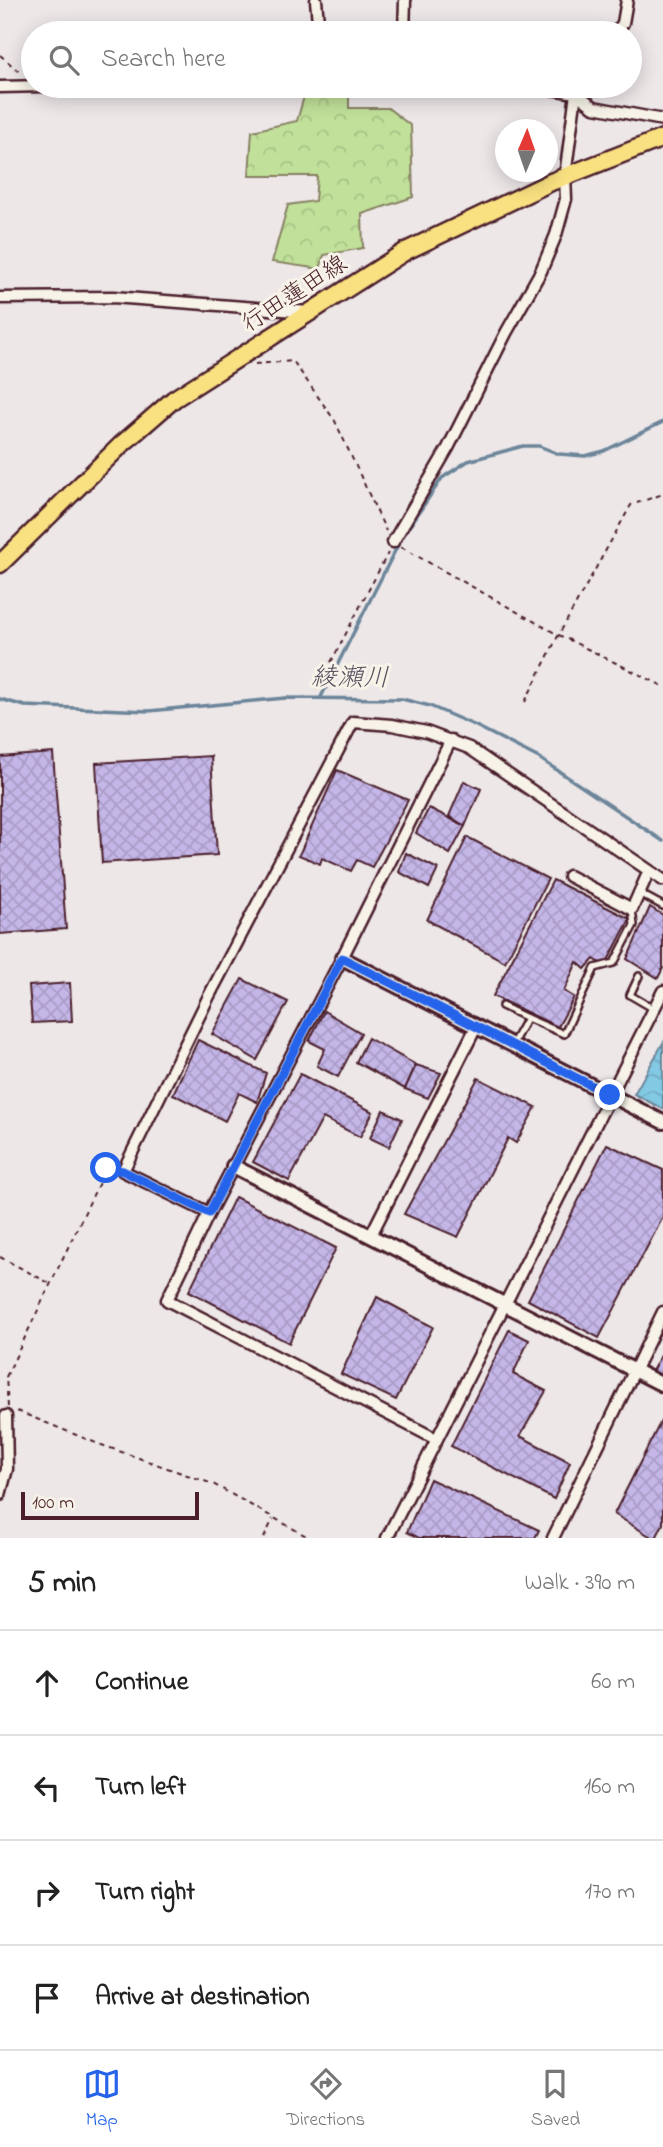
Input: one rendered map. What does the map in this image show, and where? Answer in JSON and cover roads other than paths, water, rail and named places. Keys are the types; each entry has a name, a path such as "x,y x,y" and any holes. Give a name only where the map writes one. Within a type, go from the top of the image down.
{"main road":[{"name":"行田蓮田線","path":"0,564 121,445 174,399 406,251 565,176 663,138"}],"street":[{"path":"316,0 318,21"},
{"path":"404,21 405,0"},
{"path":"623,21 627,0"},
{"path":"0,87 21,87"},
{"path":"393,542 448,448 506,333 541,271 566,199 565,176 577,98"},
{"path":"586,98 594,107 663,120"},
{"path":"0,298 113,297 309,313"},
{"path":"209,1213 123,1171 209,996 353,722 392,725 451,740 468,748 663,880"},
{"path":"436,1439 167,1300 451,740"},
{"path":"569,876 632,909 649,871"},
{"path":"342,958 663,1122"},
{"path":"387,1538 663,991"},
{"path":"371,1235 475,1027"},
{"path":"233,1166 663,1385"},
{"path":"553,1538 663,1312"},
{"path":"0,1495 7,1469 7,1411"}],"lane":[{"path":"639,893 663,906"},
{"path":"502,1006 564,1034 595,968 614,963 634,925 632,909"},
{"path":"639,976 630,995 654,1009"},
{"path":"512,1046 527,1018"}],"water":[{"path":"663,1043 663,1109 634,1094"}],"waterway":[{"path":"321,697 401,539 442,478 468,461 523,446 539,446 559,454 585,456 604,451 663,422"},
{"name":"綾瀬川","path":"0,699 25,706 149,711 285,698 402,699 430,706 539,758 663,841"}]}
